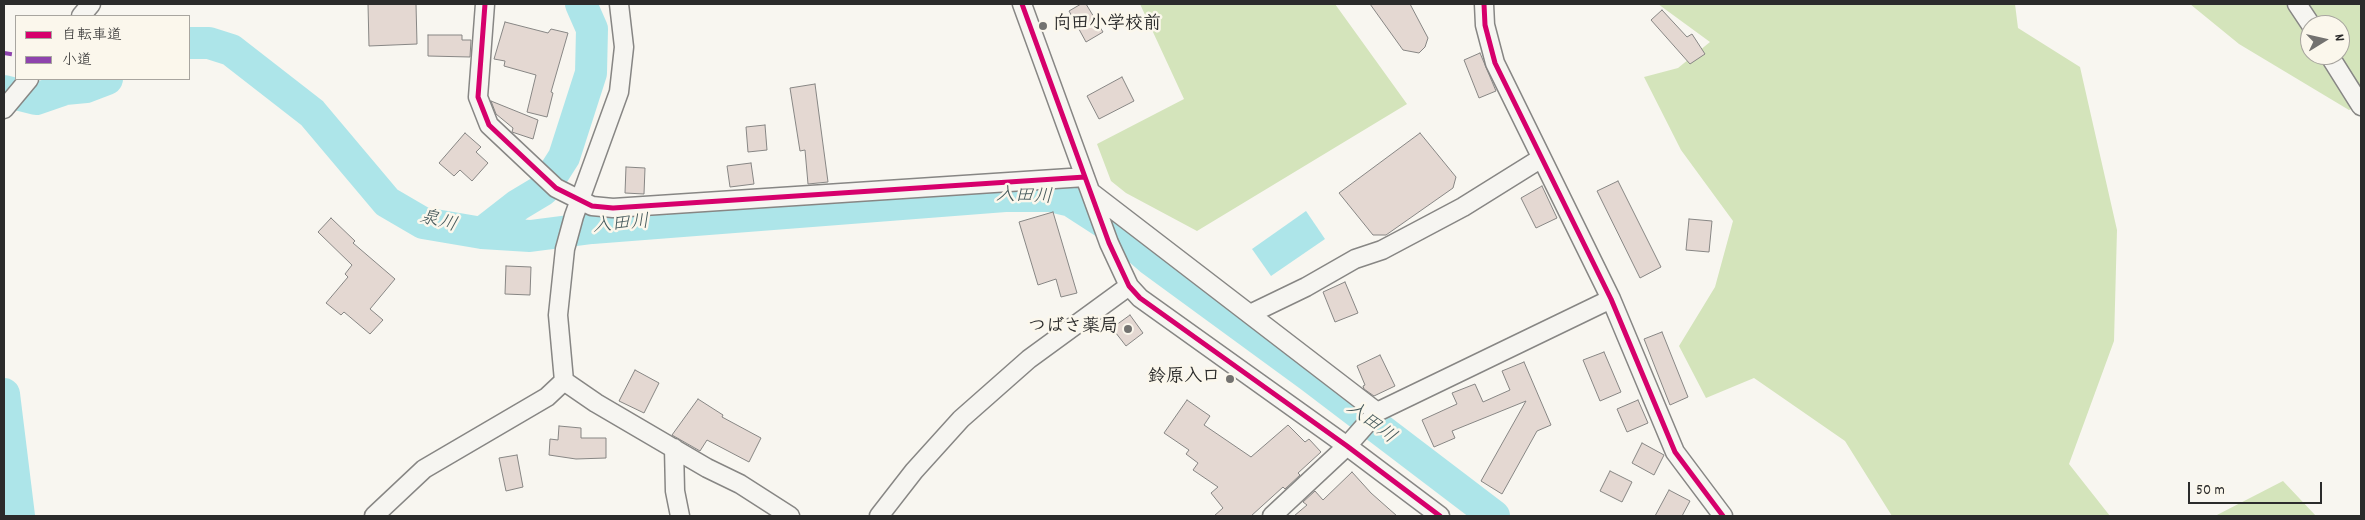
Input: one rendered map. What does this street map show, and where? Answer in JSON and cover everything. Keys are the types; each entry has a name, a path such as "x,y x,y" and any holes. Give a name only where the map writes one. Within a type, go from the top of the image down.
{"street":[{"path":"82,15 91,4"},
{"path":"485,4 478,96 489,126 556,188 592,206 612,208 1088,185 1374,415"},
{"path":"564,381 558,315 565,249 574,216 582,200 619,92 624,48 620,4"},
{"path":"1022,4 1109,243 1130,286 1155,311 1353,440 1440,516"},
{"path":"1484,4 1485,25 1495,63 1540,158 1611,299 1675,452 1723,516"},
{"path":"2298,4 2305,15"},
{"path":"2336,65 2361,106"},
{"path":"4,109 28,80"},
{"path":"1250,314 1306,287 1355,259 1382,250 1463,207 1540,158"},
{"path":"879,516 914,471 961,419 1029,360 1130,286"},
{"path":"1275,515 1353,440 1374,415 1611,299"},
{"path":"564,381 596,403 740,484 790,516"},
{"path":"374,516 424,469 547,397 564,381"},
{"path":"674,448 675,491 680,516"}],"green space":[{"path":"1140,4 1335,4 1407,104 1197,231 1126,193 1111,181 1097,144 1184,99"},
{"path":"1658,4 2015,4 2018,28 2080,67 2117,230 2114,341 2069,464 2110,516 1892,516 1845,441 1754,378 1706,398 1679,346 1715,287 1733,221 1681,150 1644,77 1678,68 1710,42"},
{"path":"2190,4 2361,4 2361,105 2349,110 2239,44"},
{"path":"2283,481 2316,516 2215,516"}],"water":[{"path":"1306,211 1325,239 1271,276 1252,249"}],"building":[{"path":"368,4 416,4 417,44 369,46"},
{"path":"1081,4 1086,4 1103,32 1086,42 1069,11"},
{"path":"1370,4 1410,4 1428,38 1425,47 1419,53 1403,50"},
{"path":"1662,10 1687,37 1692,34 1705,54 1690,64 1651,20"},
{"path":"505,22 548,33 551,29 568,33 551,92 553,93 547,117 527,112 536,75 504,66 505,61 494,59"},
{"path":"428,35 462,35 462,40 471,40 470,57 428,56"},
{"path":"1480,53 1496,91 1479,98 1464,60"},
{"path":"1122,77 1134,101 1099,119 1087,96"},
{"path":"815,84 828,182 808,184 805,150 800,151 790,88"},
{"path":"491,101 538,120 533,139 512,132 513,128 496,114"},
{"path":"765,125 767,150 748,152 746,127"},
{"path":"465,133 481,147 476,152 488,163 472,181 460,170 454,176 439,163"},
{"path":"1420,133 1456,177 1453,188 1386,235 1373,235 1339,193"},
{"path":"751,163 754,184 730,187 727,166"},
{"path":"626,167 645,168 644,194 625,193"},
{"path":"1618,181 1661,267 1640,278 1597,191"},
{"path":"1542,186 1557,218 1536,228 1521,198"},
{"path":"1053,212 1077,293 1061,297 1056,279 1038,285 1019,222"},
{"path":"331,218 355,241 353,243 395,279 370,309 383,320 370,334 344,312 341,315 326,303 348,277 345,274 352,265 318,232"},
{"path":"1689,219 1712,221 1709,252 1686,250"},
{"path":"506,266 531,267 530,295 505,294"},
{"path":"1345,282 1358,313 1335,322 1323,292"},
{"path":"1130,315 1143,333 1126,346 1112,328"},
{"path":"1662,332 1688,397 1670,405 1644,339"},
{"path":"1604,352 1621,392 1600,401 1583,360"},
{"path":"1380,355 1395,386 1374,396 1364,389 1363,386 1365,385 1357,366"},
{"path":"1524,362 1551,425 1537,431 1502,494 1481,481 1526,401 1452,431 1455,438 1434,447 1422,420 1457,404 1452,393 1475,384 1483,402 1510,390 1502,371"},
{"path":"635,370 659,383 644,413 619,401"},
{"path":"698,399 723,415 722,417 761,438 749,462 707,440 700,451 672,435"},
{"path":"1187,400 1210,416 1204,425 1251,457 1288,425 1305,442 1309,439 1321,452 1298,473 1300,475 1285,489 1283,487 1251,516 1214,516 1223,508 1211,493 1218,487 1193,470 1198,463 1186,454 1189,450 1164,433"},
{"path":"1638,400 1648,423 1627,432 1617,409"},
{"path":"559,426 581,428 581,438 606,438 606,458 576,459 549,455 550,439 558,440"},
{"path":"1642,443 1664,455 1654,475 1632,463"},
{"path":"517,455 523,487 506,491 499,458"},
{"path":"1610,471 1632,482 1622,502 1600,491"},
{"path":"1352,472 1371,493 1397,516 1294,516 1307,505 1303,502 1315,491 1323,500"},
{"path":"1669,490 1690,501 1682,516 1655,516"}],"waterway":[{"name":"泉川","path":"482,233 518,205 543,190 564,157 591,73 592,29 581,4"},
{"name":"入田川","path":"190,43 209,43 231,50 312,113 387,202 423,223 482,233 530,236 592,228 1005,196 1050,196 1071,201 1119,232 1150,259 1310,376 1494,516"},
{"name":"泉川","path":"4,91 36,99 65,89 86,87 104,80"},
{"path":"4,394 19,516"}],"marked path":[{"path":"4,53 15,55"}],"cycle path":[{"path":"485,4 478,97 489,125 556,188 592,206 613,208 1085,177"},
{"path":"1022,4 1109,243 1129,286 1140,298 1347,446 1440,516"},
{"path":"1484,4 1485,25 1495,63 1611,299 1675,452 1723,516"}],"place":[{"name":"向田小学校前","path":"1043,26"},
{"name":"つばさ薬局","path":"1128,329"},
{"name":"鈴原入口","path":"1230,379"}]}
